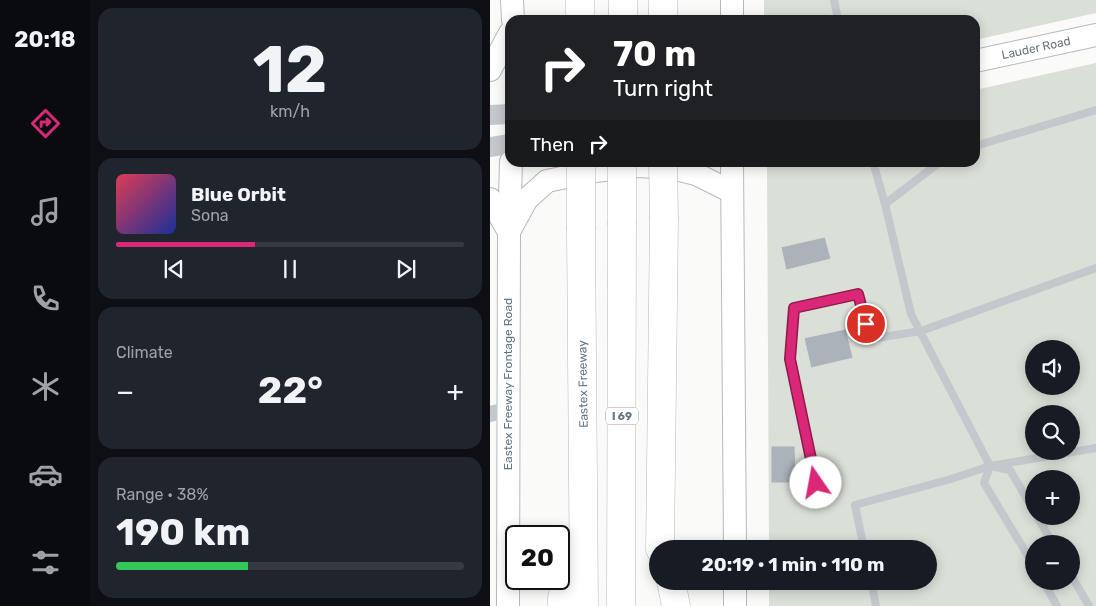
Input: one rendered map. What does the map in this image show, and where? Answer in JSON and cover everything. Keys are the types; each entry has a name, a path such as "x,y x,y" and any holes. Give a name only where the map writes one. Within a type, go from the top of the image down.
{"highway":[{"name":"Eastex Freeway","path":"581,167 585,526 584,606"},
{"name":"I 69","path":"621,606 622,167"},
{"path":"660,540 664,167"},
{"path":"659,518 663,540"},
{"path":"562,606 562,598 585,526"},
{"path":"660,590 661,606"},
{"path":"673,590 676,606"}],"main road":[{"path":"512,0 513,15"},
{"name":"Lauder Road","path":"980,60 1096,35"},
{"path":"490,70 505,42"},
{"name":"Eastex Freeway Frontage Road","path":"508,606 499,412 511,167"},
{"path":"508,232 527,198 547,181 595,171 630,167"},
{"path":"656,167 672,168 696,174 732,192"},
{"path":"732,167 735,540"},
{"path":"490,199 508,232"},
{"path":"735,590 735,606"}],"street":[{"path":"490,115 505,114"},
{"path":"490,147 505,145"}],"lane":[{"path":"834,0 837,15"},
{"path":"980,145 1096,110"},
{"path":"874,167 911,314 990,466 984,483 1025,551"},
{"path":"885,204 933,167"},
{"path":"820,501 790,359 794,308 858,294 870,339 921,331 1096,268"},
{"path":"862,540 855,505 951,479 990,466 1096,448"},
{"path":"990,466 1010,470 1025,496"},
{"path":"873,590 876,606"},
{"path":"1048,590 1057,606"},
{"path":"1080,590 1089,606"}],"shaded area":[{"path":"764,0 1096,0 1096,13 980,39 980,15 764,15"},
{"path":"1096,63 1096,606 769,606 769,590 937,590 937,540 769,540 767,167 980,167 980,89"}],"building":[{"path":"825,237 831,259 786,270 781,247"},
{"path":"846,329 853,358 811,368 804,338"},
{"path":"771,446 795,446 796,483 771,483"}],"route":[{"path":"816,483 790,359 794,308 858,294 866,324"}]}
